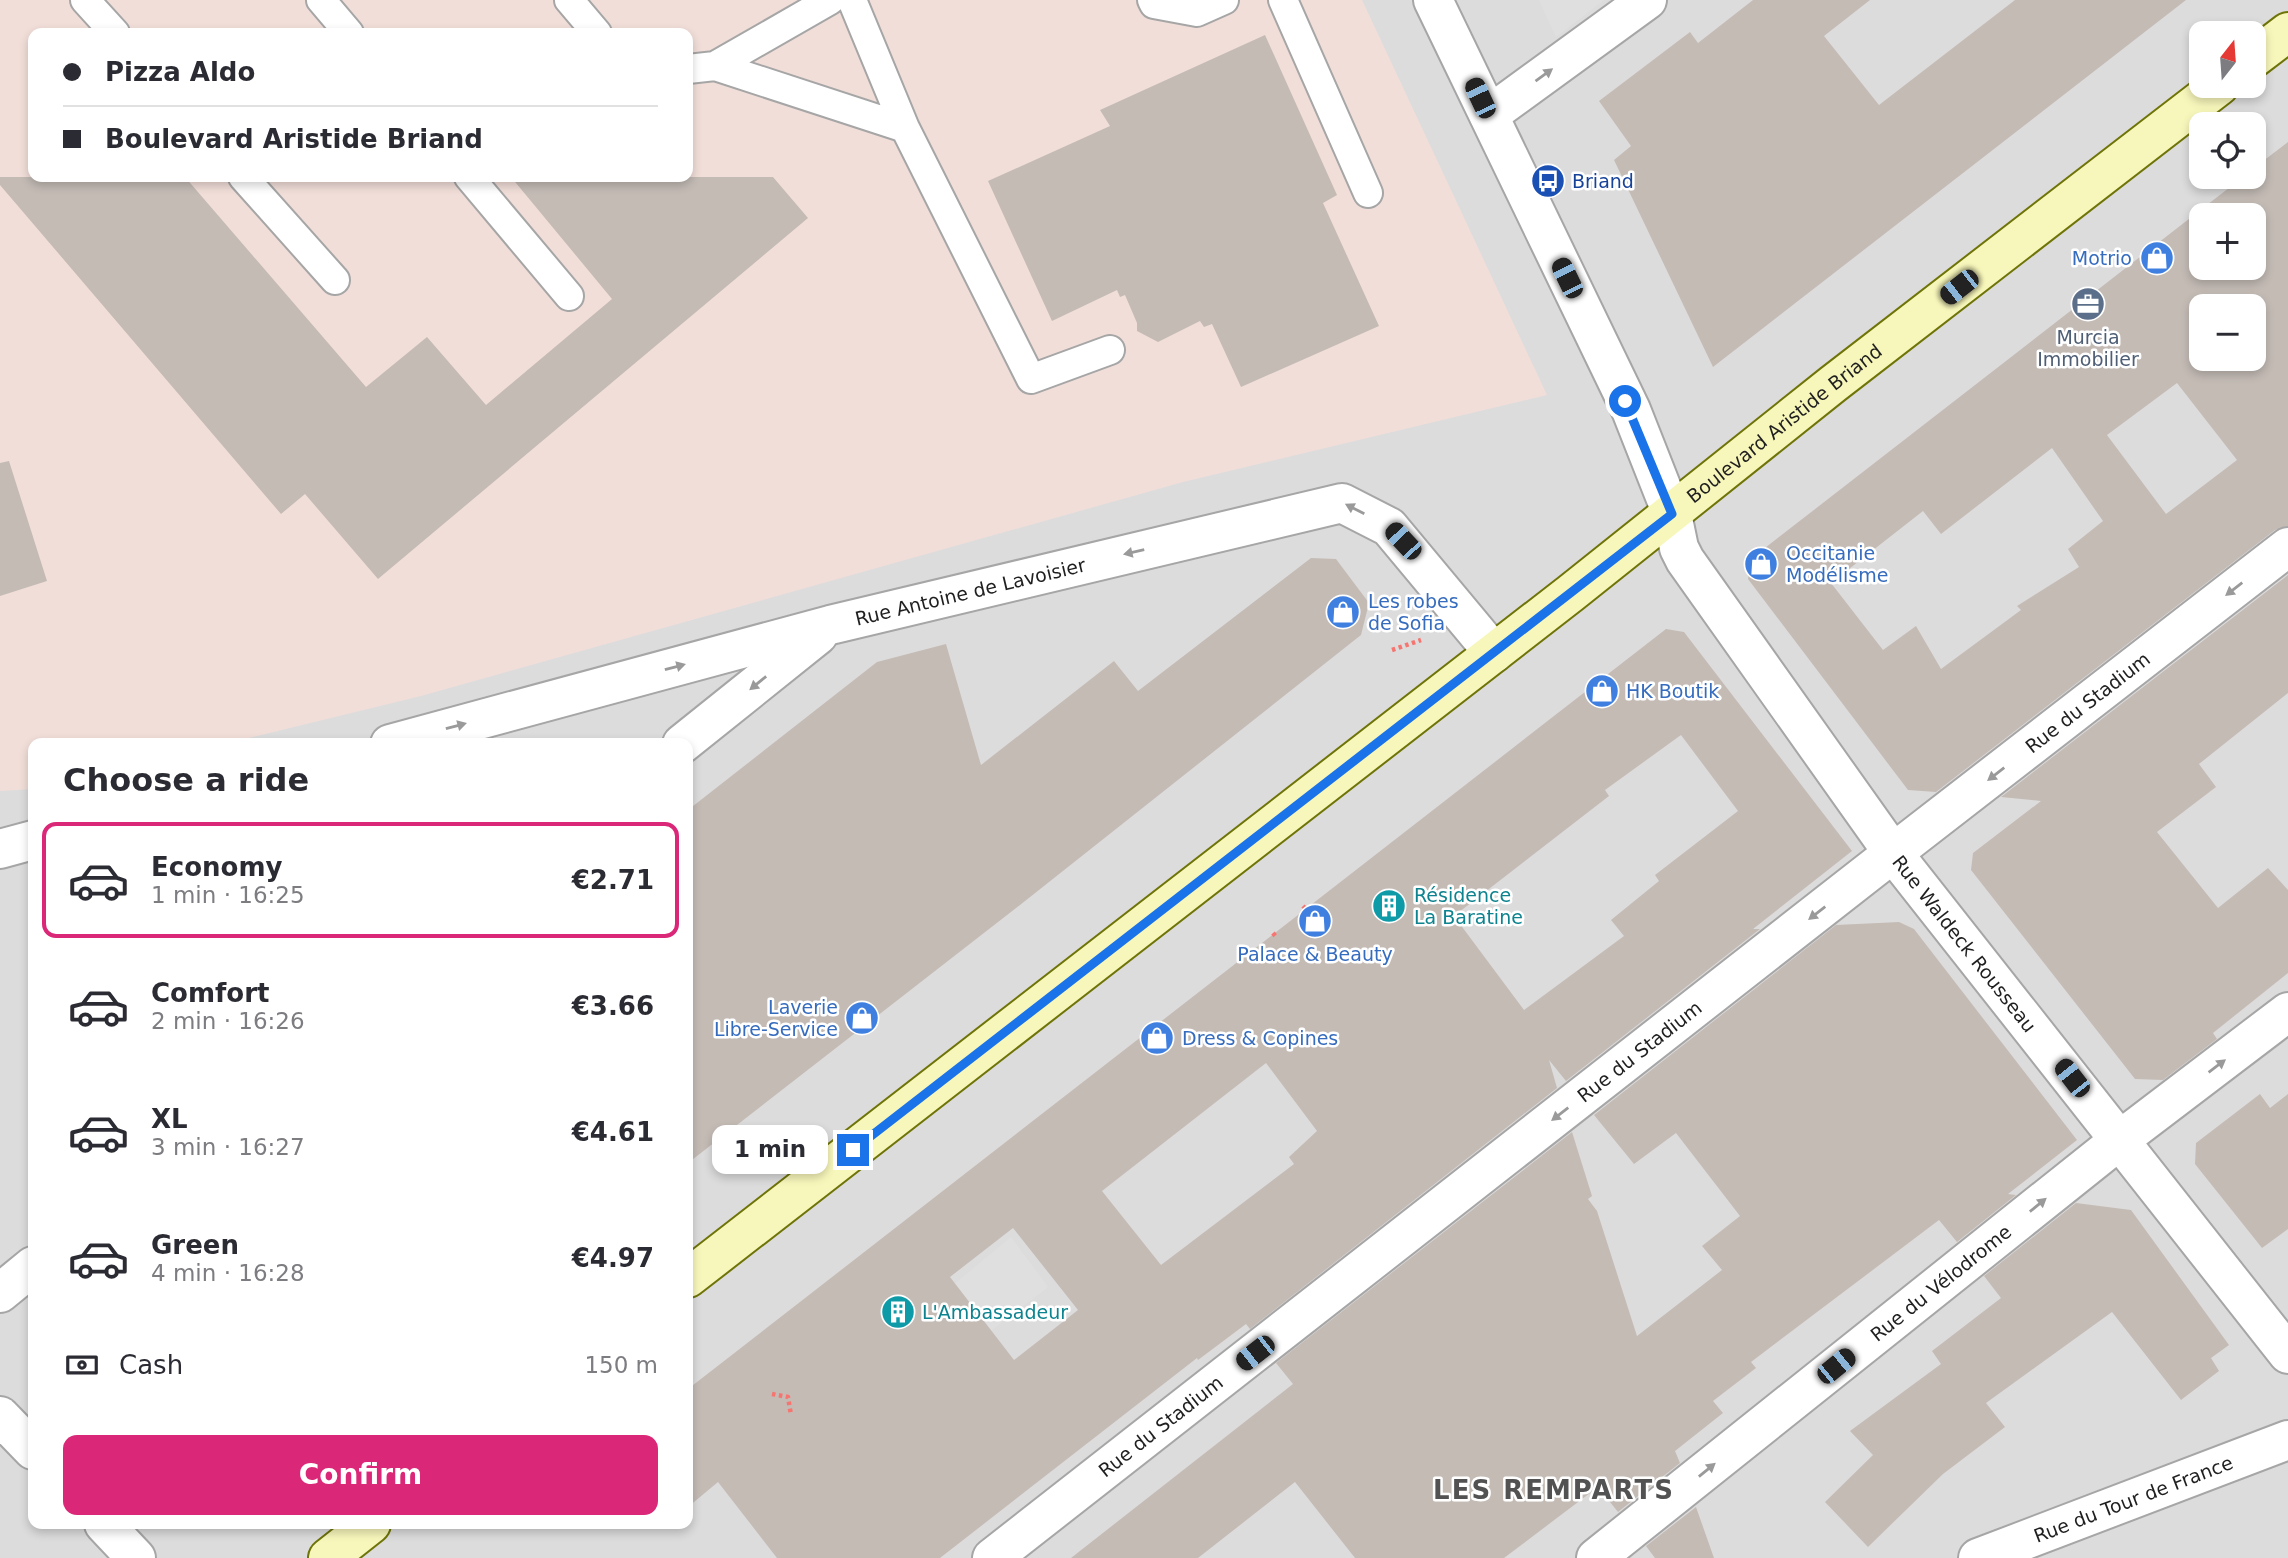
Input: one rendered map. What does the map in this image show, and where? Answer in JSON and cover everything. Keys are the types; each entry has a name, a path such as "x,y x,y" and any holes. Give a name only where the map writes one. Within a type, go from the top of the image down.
{"main road":[{"path":"2266,49 2288,32"},
{"name":"Boulevard Aristide Briand","path":"693,1274 2203,98"},
{"path":"328,1558 365,1529"}],"street":[{"name":"Rue Waldeck Rousseau","path":"1433,0 1630,410 1672,514 1679,548 1685,560 1893,853 2288,1354"},
{"path":"1489,115 1647,0"},
{"name":"Rue Antoine de Lavoisier","path":"412,738 830,625 1342,503 1390,527 1494,653"},
{"name":"Rue du Stadium","path":"992,1558 2288,547"},
{"path":"689,738 830,625"},
{"path":"0,849 28,841"},
{"name":"Rue du Vélodrome","path":"1596,1558 2121,1139 2288,1012"},
{"path":"0,1293 28,1270"},
{"path":"0,1416 28,1445"},
{"name":"Rue du Tour de France","path":"1978,1558 2288,1440"},
{"path":"109,1529 136,1558"}],"lane":[{"path":"85,0 110,28"},
{"path":"321,0 345,28"},
{"path":"569,0 593,28"},
{"path":"701,67 830,0"},
{"path":"852,0 905,128 1031,379 1110,350"},
{"path":"1152,0 1154,4 1197,12 1224,0"},
{"path":"1283,0 1368,193"},
{"path":"701,67 905,128"},
{"path":"247,182 335,280"},
{"path":"473,182 569,296"}],"path":[{"path":"1273,933 1277,938"},
{"path":"772,1394 788,1397 791,1415"}],"shaded area":[{"path":"0,0 2288,0 2288,1558 0,1558"},
{"path":"0,0 1362,0 1547,395 1183,482 421,696 249,738 28,738 28,789 0,791"},
{"path":"1539,0 1604,0 1556,37"},
{"path":"1011,1237 1048,1287 823,1460 792,1419"}],"building":[{"path":"1753,0 1870,0 1824,36 1879,105 2015,0 2186,0 1713,367 1614,160 1631,146 1599,101 1690,32 1698,43"},
{"path":"1265,35 1337,195 1323,203 1379,326 1241,387 1212,324 1204,327 1200,321 1158,342 1137,331 1137,323 1125,295 1120,297 1117,290 1052,321 988,181 1110,126 1100,110"},
{"path":"2288,142 2288,526 2275,530 1936,792 1908,790 1748,579 1752,558 2189,219 2189,280 2266,280 2266,203 2209,203 2228,189 2266,189 2266,159","holes":["2177,383 2237,460 2166,514 2107,435","2052,448 2103,521 2068,549 2079,567 2017,606 2021,610 1941,669 1916,626 1883,650 1831,583 1923,511 1941,534"]},
{"path":"0,177 28,177 28,182 189,182 366,387 427,337 486,405 612,299 515,182 693,182 693,177 773,177 808,218 378,579 305,494 281,514 0,185"},
{"path":"9,461 47,581 0,596 0,463"},
{"path":"1311,558 1336,559 1369,603 1361,635 693,1159 693,806 877,662 946,644 981,765 1114,661 1138,691"},
{"path":"2288,575 2288,693 2199,764 2216,787 2157,832 2218,908 2268,868 2288,890 2288,973 2213,1033 2217,1039 2163,1080 2135,1079 1971,870 1973,853 2041,801 2001,797"},
{"path":"1666,629 1684,632 1852,851 1753,929 1760,929 1566,1081 1549,1060 1557,1088 1250,1329 1246,1324 1198,1360 1197,1358 940,1558 777,1558 718,1482 693,1503 693,1385","holes":["1681,735 1738,811 1655,875 1659,881 1611,920 1624,936 1524,1010 1454,916 1609,796 1605,790","1266,1063 1317,1131 1289,1157 1294,1164 1161,1265 1102,1191","1013,1228 1078,1310 1014,1360 950,1277"]},
{"path":"1899,922 1914,929 2077,1140 2008,1194 2016,1195 1957,1242 1939,1220 1751,1362 1756,1368 1713,1401 1723,1413 1675,1451 1680,1463 1618,1512 1598,1487 1504,1558 1355,1558 1295,1482 1198,1558 1071,1558 1293,1384 1276,1363 1572,1132 1592,1196 1588,1199 1597,1211 1637,1336 1722,1270 1702,1246 1740,1216 1676,1133 1634,1164 1594,1115 1836,925"},
{"path":"2260,1094 2270,1108 2288,1094 2288,1229 2262,1248 2195,1164 2196,1143"},
{"path":"2076,1203 2131,1210 2229,1345 2211,1358 2219,1371 2181,1400 2112,1312 1986,1403 2005,1427 1943,1474 1868,1547 1825,1502 1873,1455 1850,1431 1941,1364 1932,1351 2001,1298 1984,1276"},
{"path":"1696,1507 1714,1558 1655,1558 1646,1546"}],"place":[{"name":"Briand","path":"1548,181"},
{"name":"Motrio","path":"2157,258"},
{"name":"Murcia Immobilier","path":"2088,304"},
{"name":"Occitanie Modélisme","path":"1761,564"},
{"name":"Les robes de Sofia","path":"1343,612"},
{"name":"HK Boutik","path":"1602,691"},
{"name":"Résidence La Baratine","path":"1389,906"},
{"name":"Palace & Beauty","path":"1315,921"},
{"name":"Laverie Libre-Service","path":"862,1018"},
{"name":"Dress & Copines","path":"1157,1038"},
{"name":"L'Ambassadeur","path":"898,1312"}],"district":[{"name":"LES REMPARTS","path":"1554,1490"}],"route":[{"path":"853,1150 1672,514 1625,401"}]}
